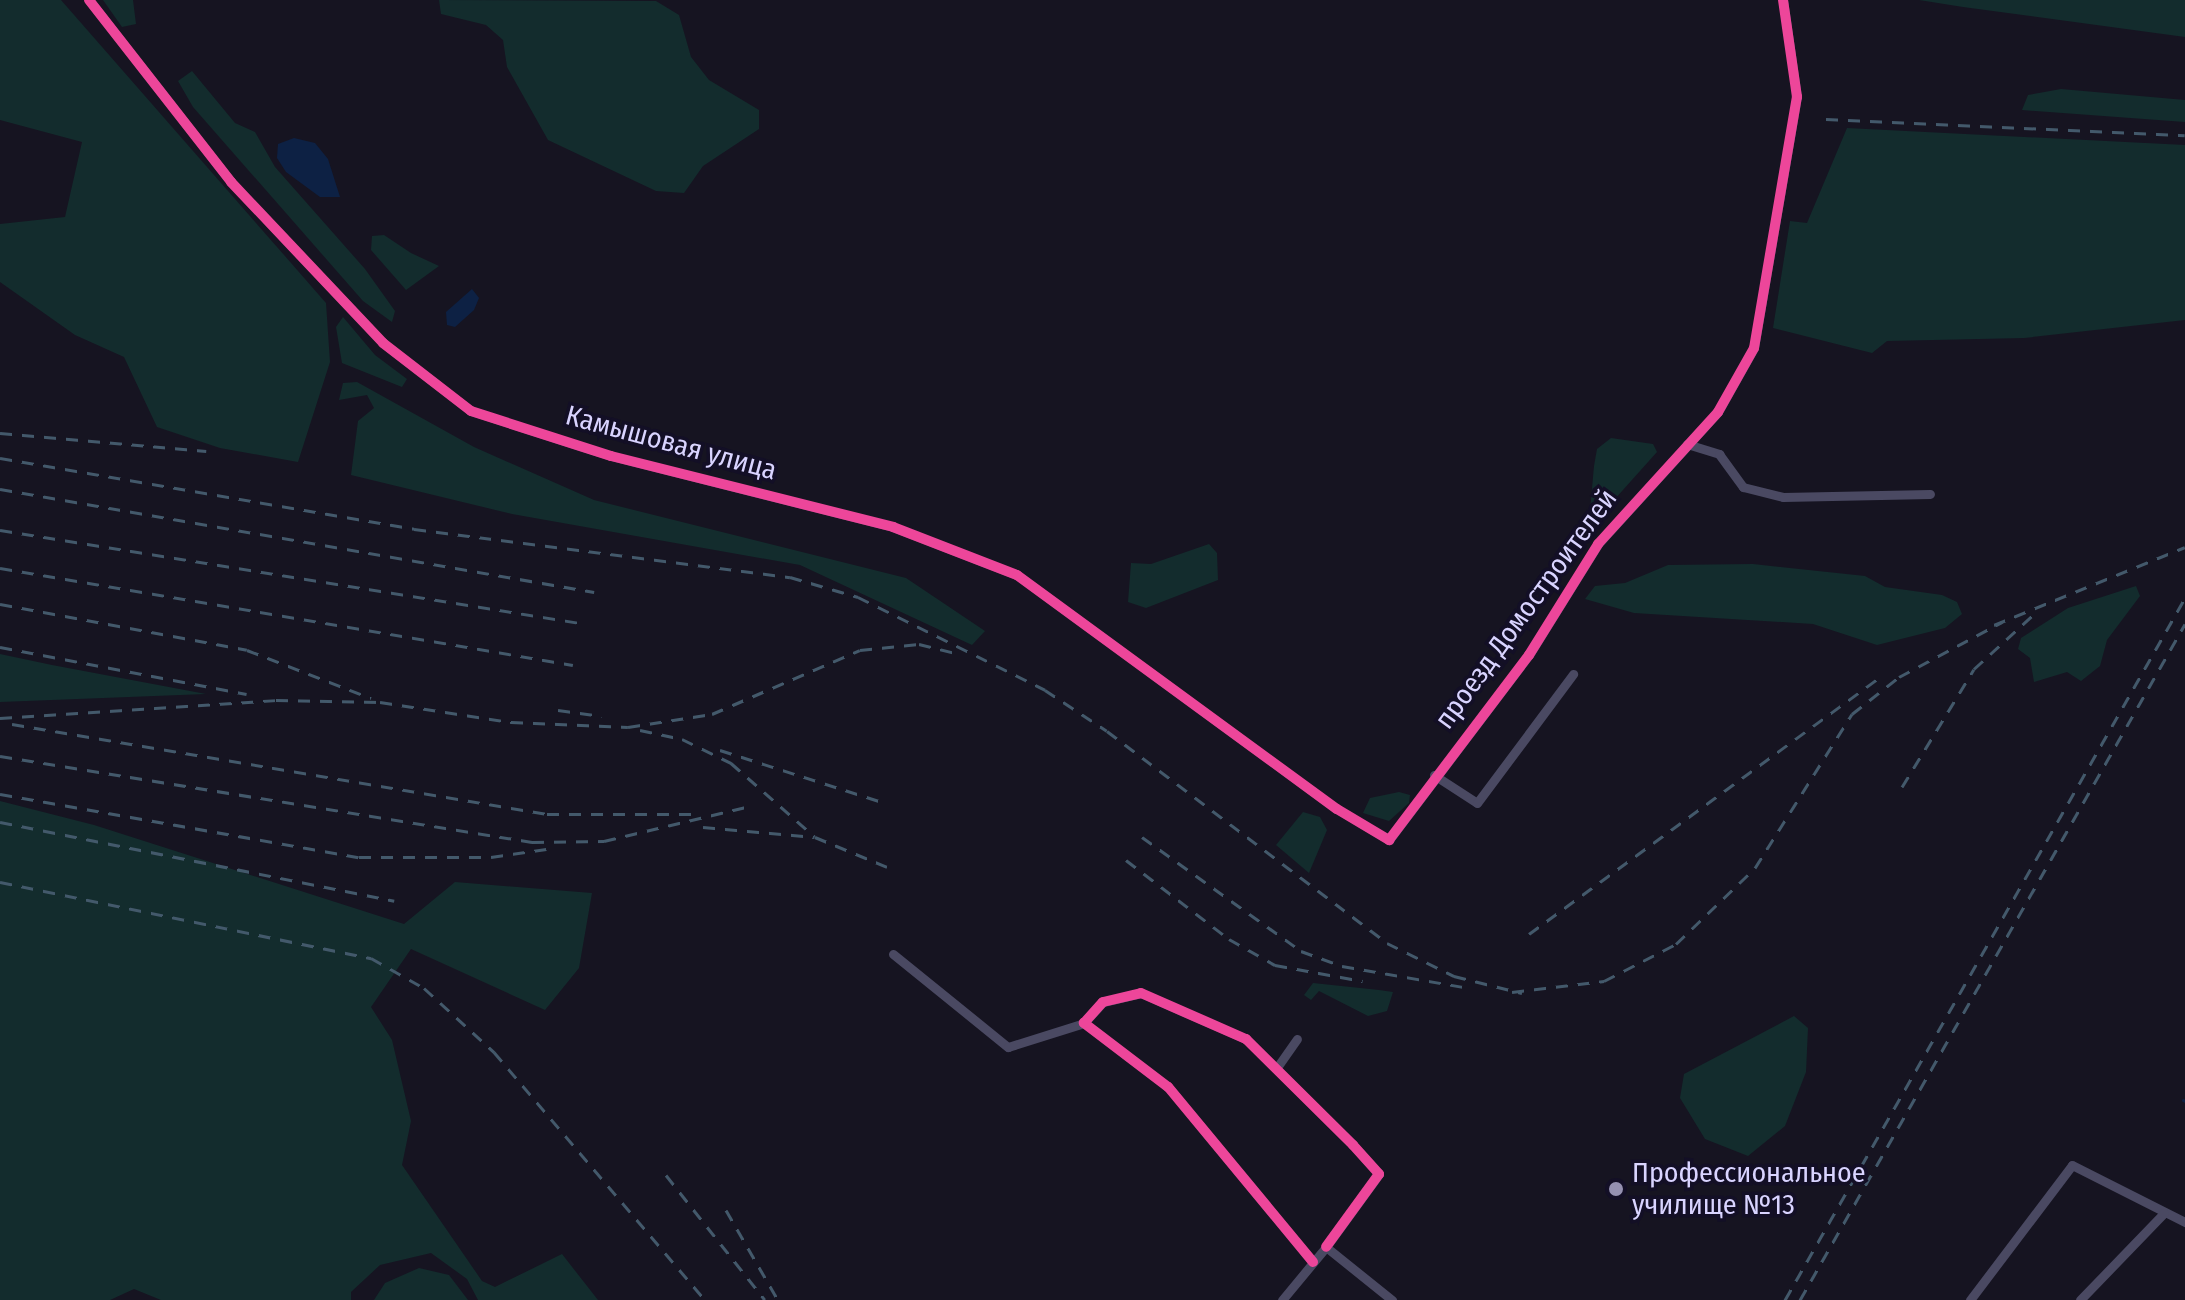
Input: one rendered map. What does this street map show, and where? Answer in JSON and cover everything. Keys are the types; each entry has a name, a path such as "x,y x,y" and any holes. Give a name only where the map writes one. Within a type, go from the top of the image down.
{"street":[{"name":"Камышовая улица","path":"89,0 231,182 383,343 471,411 611,456 893,527 1017,575 1337,809 1389,840"},
{"name":"проезд Домостроителей","path":"1389,840 1434,775 1529,655 1598,544 1718,412 1754,348 1797,97 1783,0"},
{"path":"1687,444 1719,454 1743,487 1783,497 1930,494"},
{"path":"1434,775 1477,803 1573,674"},
{"path":"893,954 1008,1047 1084,1023 1103,1002 1141,993 1246,1039 1278,1066 1379,1174 1326,1247 1282,1300"},
{"path":"1084,1023 1168,1087 1313,1262"},
{"path":"1278,1066 1297,1039"},
{"path":"1970,1300 2072,1165 2185,1222"},
{"path":"2080,1300 2164,1213"},
{"path":"1326,1247 1392,1300"}],"green space":[{"path":"0,0 61,0 326,303 330,362 298,462 220,448 157,427 124,357 75,335 0,282 0,224 65,217 82,142 0,120"},
{"path":"103,0 133,0 136,24 122,27"},
{"path":"439,0 656,1 679,15 691,57 709,80 759,110 759,129 703,166 684,193 656,191 548,140 507,67 503,40 486,25 441,14"},
{"path":"1919,0 2185,0 2185,37 1963,7"},
{"path":"192,71 235,123 255,132 275,167 365,269 395,311 392,322 363,301 193,107 178,81"},
{"path":"2061,89 2185,100 2185,122 2022,110 2028,95"},
{"path":"1847,128 2185,145 2185,320 2024,338 1887,341 1872,353 1773,328 1790,221 1807,223"},
{"path":"384,235 411,253 439,266 406,290 371,250 372,236"},
{"path":"343,317 375,355 407,379 402,387 342,363 336,327"},
{"path":"357,382 474,447 594,500 906,578 985,631 972,645 800,565 512,514 351,475 358,421 374,408 367,395 339,400 343,383"},
{"path":"1611,438 1653,444 1657,452 1597,519 1590,511 1594,466 1597,449"},
{"path":"1209,544 1217,553 1218,580 1146,608 1128,602 1131,563 1151,564"},
{"path":"1753,564 1865,576 1885,587 1942,595 1957,602 1962,614 1945,628 1877,645 1813,624 1634,613 1585,599 1595,586 1625,583 1668,565"},
{"path":"2136,586 2140,596 2107,640 2100,666 2081,681 2067,672 2034,682 2030,658 2018,649 2021,638 2068,608"},
{"path":"0,654 52,665 206,694 0,702"},
{"path":"1399,792 1410,795 1409,803 1389,821 1363,813 1370,798"},
{"path":"0,801 94,825 404,924 455,882 592,893 579,968 545,1010 411,949 371,1007 392,1040 411,1121 402,1165 482,1281 495,1287 562,1254 598,1300 478,1300 467,1279 431,1253 380,1265 351,1292 351,1300 161,1300 134,1289 110,1300 0,1300"},
{"path":"1303,812 1320,817 1327,830 1309,873 1276,845"},
{"path":"1313,983 1393,992 1387,1011 1368,1016 1319,991 1311,1000 1304,995"},
{"path":"1794,1016 1808,1028 1806,1072 1785,1126 1748,1156 1705,1139 1680,1098 1684,1074"},
{"path":"419,1268 449,1275 468,1300 374,1300 385,1283"}],"water":[{"path":"294,138 315,143 328,159 340,197 320,197 286,172 277,158 278,144"},
{"path":"472,289 479,298 474,310 455,327 447,325 446,312"}],"railway":[{"path":"1826,119 2185,135"},
{"path":"0,433 206,451"},
{"path":"0,458 414,529 790,577 858,597 1045,690 1107,731 1387,943 1454,976 1522,993"},
{"path":"0,489 594,592"},
{"path":"0,530 586,624"},
{"path":"1994,625 2185,547"},
{"path":"0,568 573,665"},
{"path":"1785,1300 2185,598"},
{"path":"0,604 247,650 371,698"},
{"path":"1902,787 1974,669 2032,616"},
{"path":"1512,992 1604,981 1676,944 1755,868 1852,714 1899,677 2002,622"},
{"path":"1800,1300 2185,624"},
{"path":"0,718 276,700 380,702 511,722 628,727 712,714 860,650 919,644 959,654"},
{"path":"0,647 247,694"},
{"path":"1529,934 1878,679"},
{"path":"558,710 602,716"},
{"path":"12,724 547,814 692,814"},
{"path":"640,730 682,739 731,763 814,836"},
{"path":"720,750 879,801"},
{"path":"0,756 532,842 604,841 746,807"},
{"path":"0,794 359,857 491,857 546,849"},
{"path":"0,822 394,901"},
{"path":"703,827 815,837 887,867"},
{"path":"1142,837 1301,951 1342,966 1464,987"},
{"path":"1126,860 1229,939 1275,965 1363,981"},
{"path":"0,882 371,958 424,988 494,1052 705,1300"},
{"path":"666,1175 765,1300"},
{"path":"726,1210 778,1300"}],"cycle path":[{"path":"89,0 231,182 383,343 471,411 611,456 893,527 1017,575 1337,809 1389,840 1529,655 1598,544 1718,412 1754,348 1797,97 1783,0"},
{"path":"1313,1262 1168,1087 1084,1023 1103,1002 1141,993 1246,1039 1353,1145 1379,1174 1326,1247"}],"place":[{"name":"Профессиональное училище №13","path":"1616,1189"}]}
